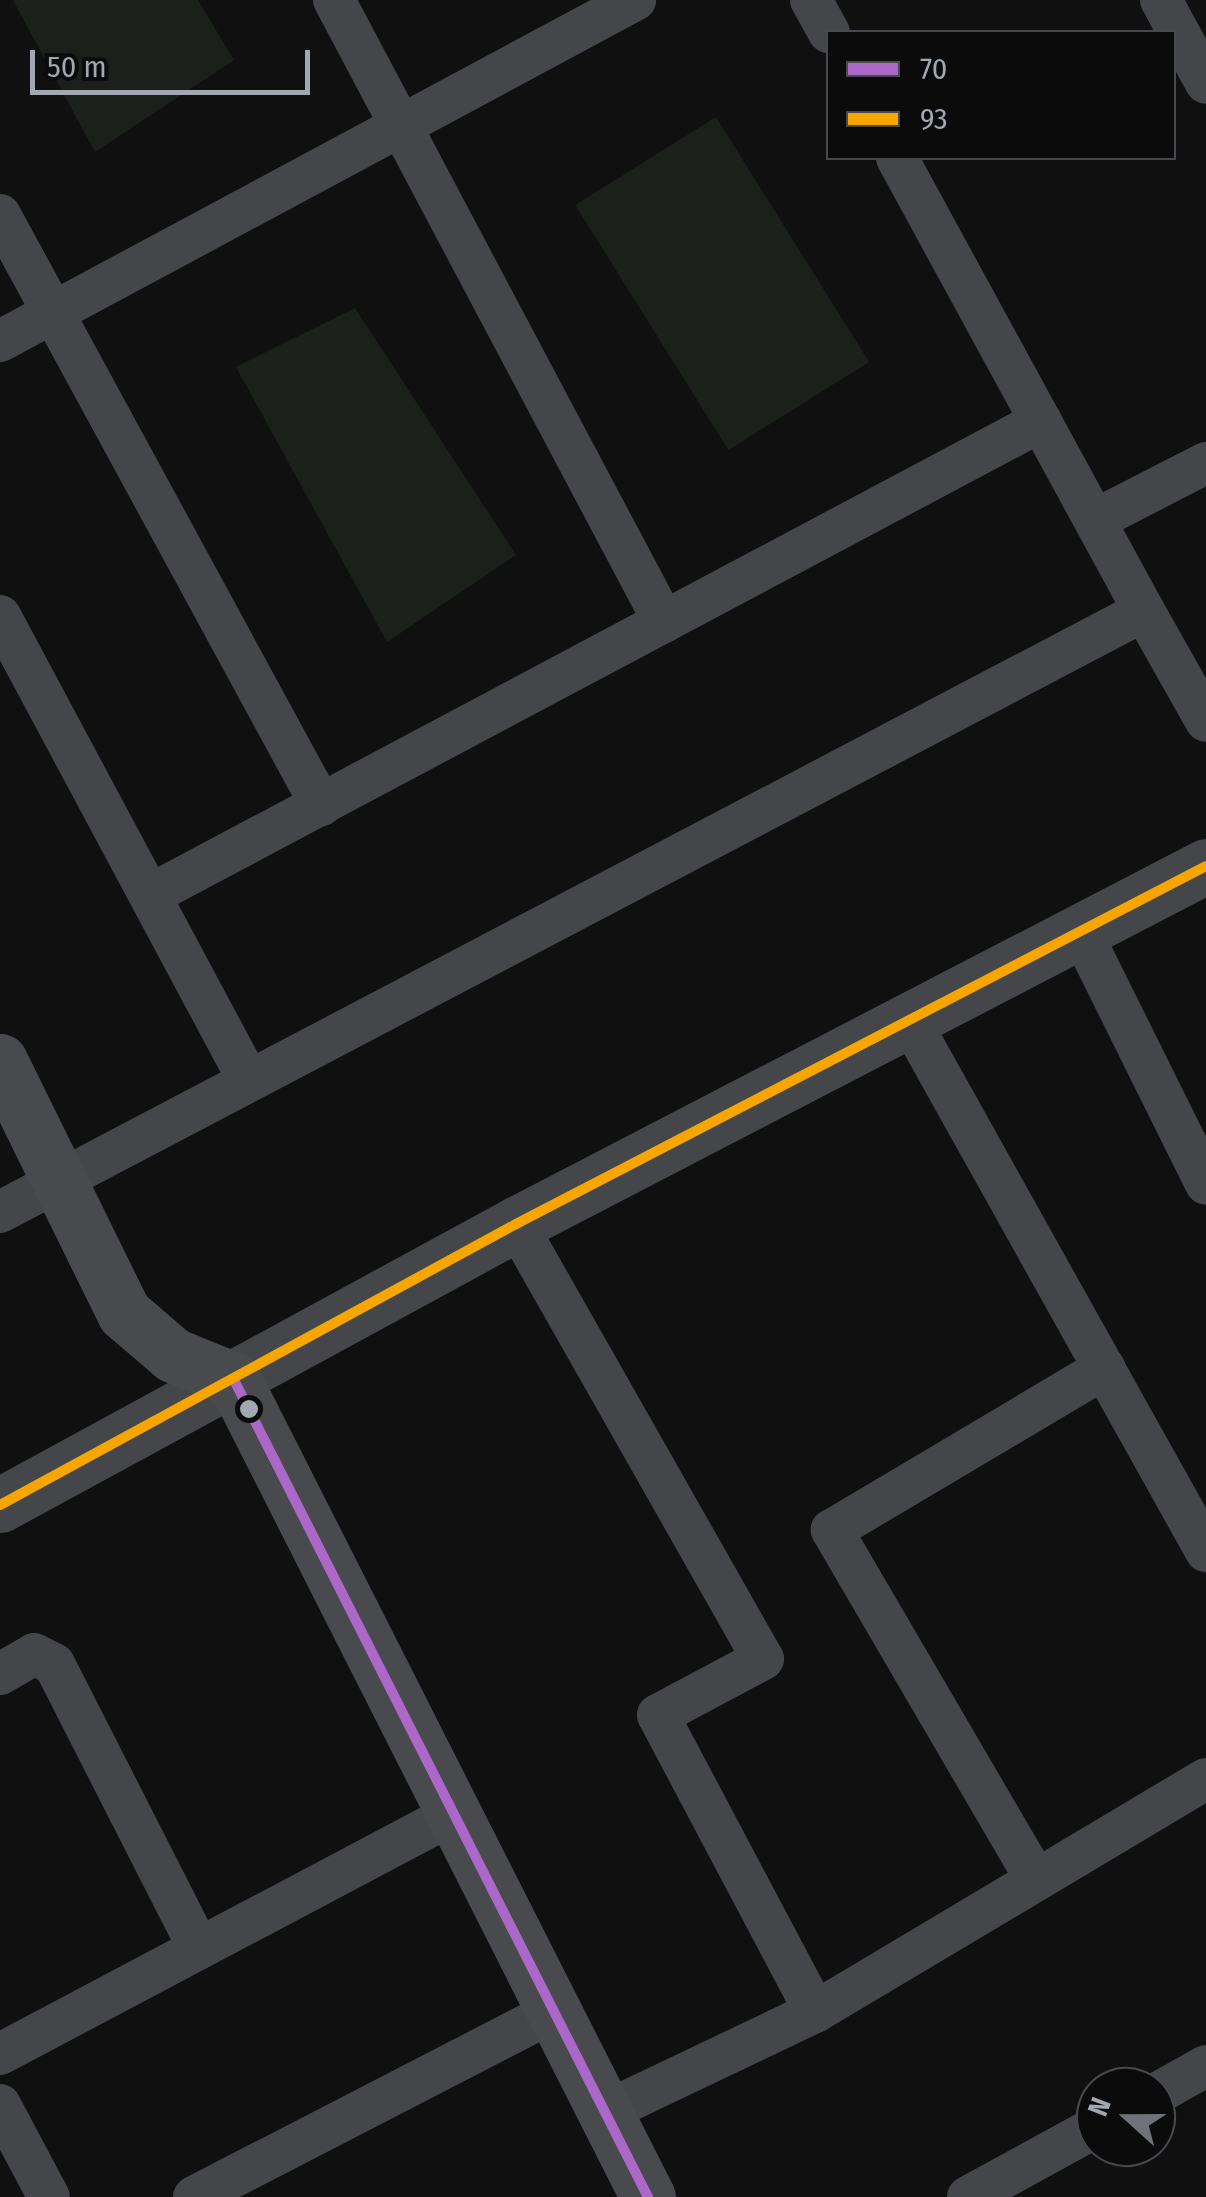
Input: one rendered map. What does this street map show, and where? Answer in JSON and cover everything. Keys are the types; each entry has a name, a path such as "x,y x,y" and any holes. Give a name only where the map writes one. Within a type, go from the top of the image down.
{"main road":[{"path":"0,1061 64,1179 124,1313 173,1354 234,1380 451,1815 648,2197"}],"street":[{"path":"334,0 664,622"},
{"path":"0,342 634,0"},
{"path":"811,0 828,30"},
{"path":"1162,0 1206,83"},
{"path":"898,160 1206,721"},
{"path":"0,214 320,804"},
{"path":"150,895 1041,421"},
{"path":"1095,520 1206,463"},
{"path":"0,1212 1144,611"},
{"path":"0,616 250,1081"},
{"path":"0,1505 516,1224 911,1024 1206,866"},
{"path":"1081,932 1191,1118 1206,1184"},
{"path":"911,1024 1206,1551"},
{"path":"516,1224 762,1659 658,1714 815,2012"},
{"path":"1034,1876 832,1530 1105,1368"},
{"path":"0,1674 34,1654 54,1664 198,1948"},
{"path":"604,2112 815,2012 1034,1876 1206,1778"},
{"path":"0,2054 451,1815"},
{"path":"194,2197 553,2012"},
{"path":"1176,2083 1206,2066"},
{"path":"0,2105 49,2197"},
{"path":"968,2197 1076,2137"}],"shaded area":[{"path":"13,0 198,0 234,60 95,152"},
{"path":"716,117 869,362 728,450 575,205"},
{"path":"355,308 516,555 387,642 236,367"}],"transit line":[{"name":"93","path":"0,1505 516,1224 1206,866"},
{"name":"70","path":"234,1380 648,2197"}]}
